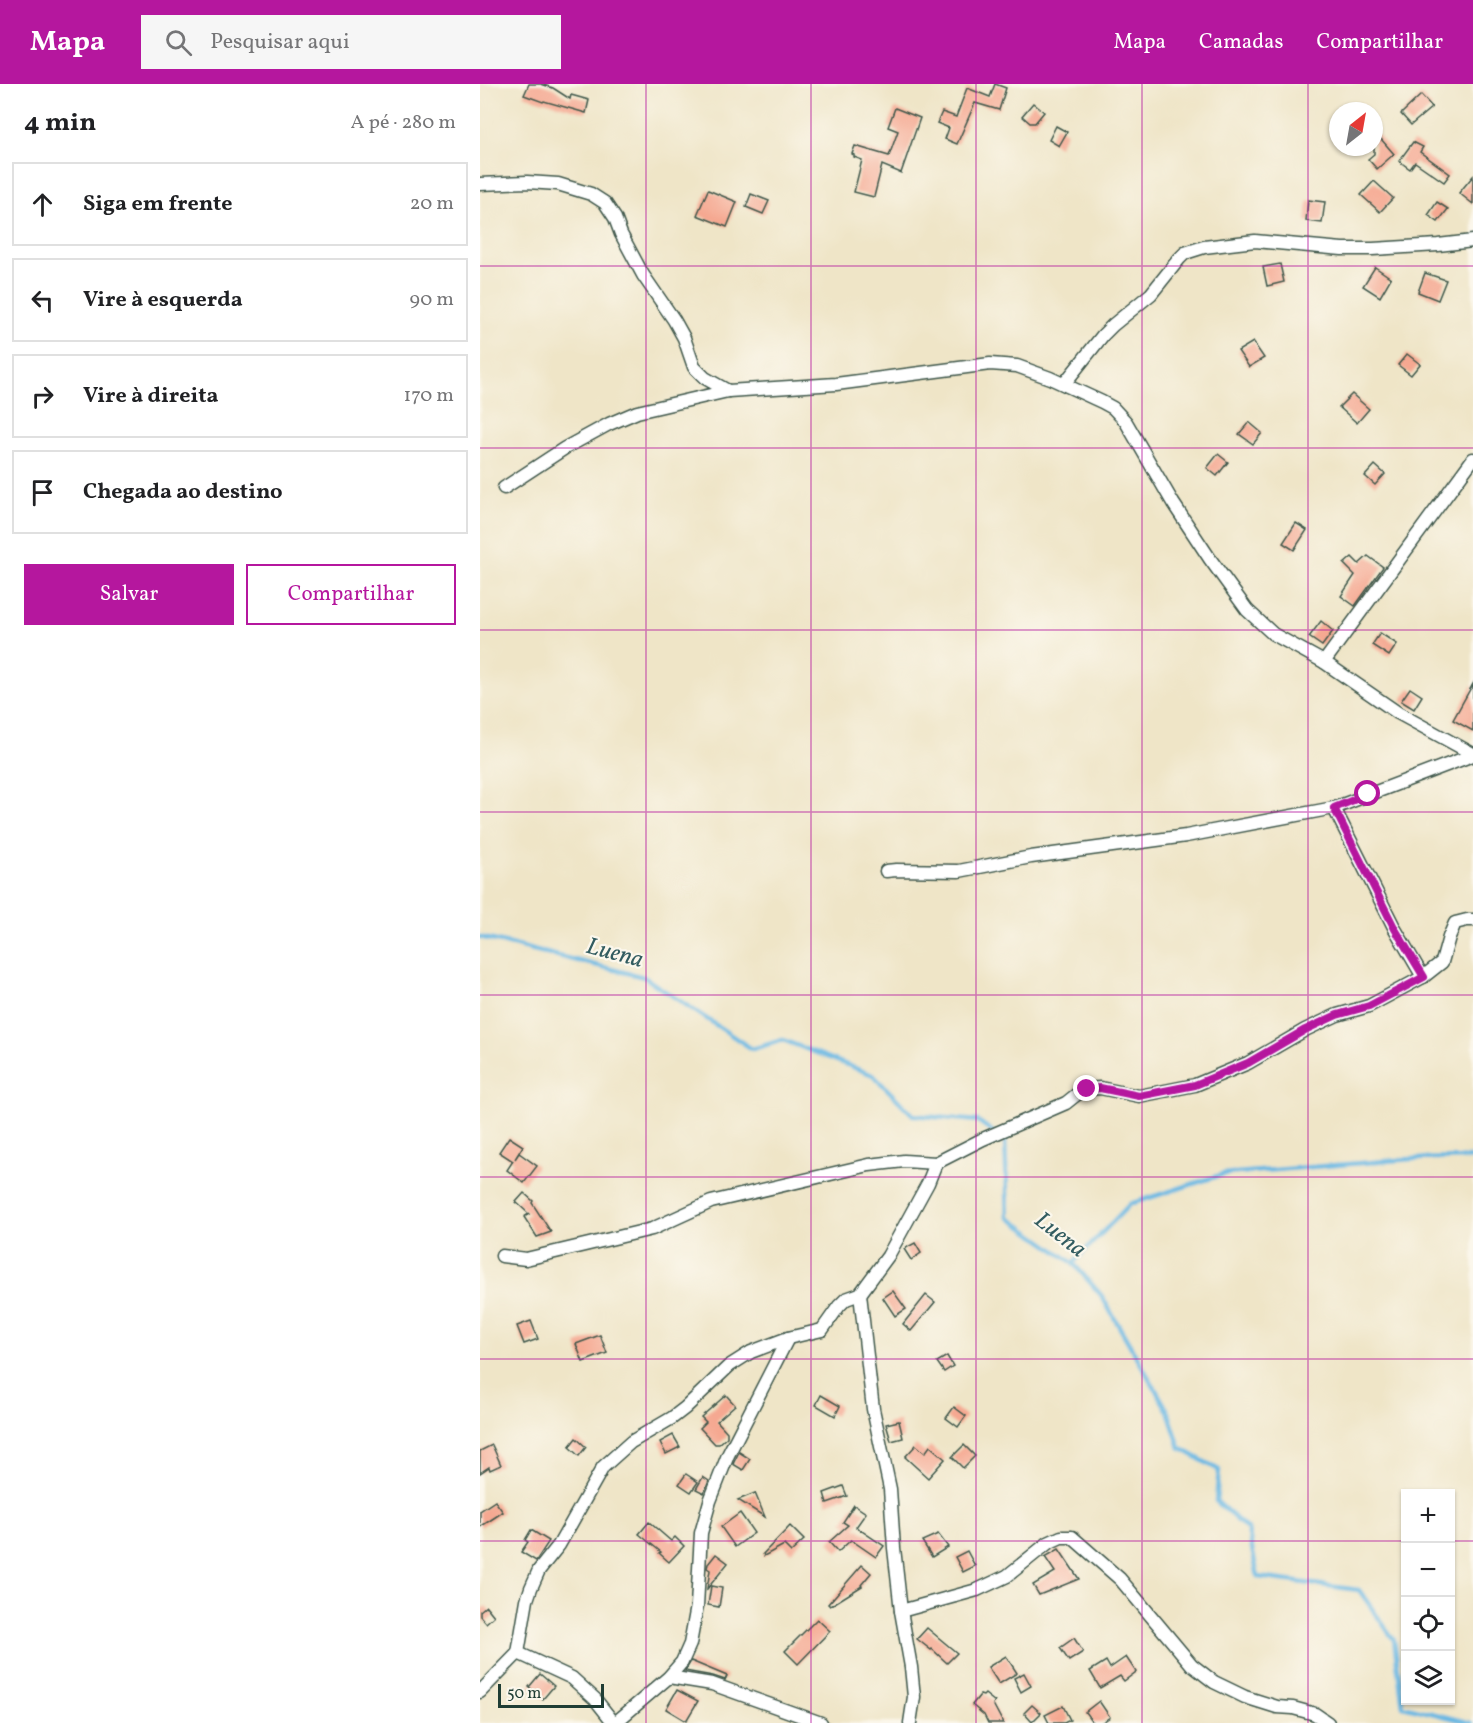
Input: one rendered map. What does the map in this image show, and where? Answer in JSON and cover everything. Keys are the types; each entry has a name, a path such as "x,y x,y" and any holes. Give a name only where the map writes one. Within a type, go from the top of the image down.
{"street":[{"path":"480,184 527,182 558,184 591,194 605,203 615,218 643,275 684,338 694,367 699,374 728,391"},
{"path":"1064,384 1103,335 1152,294 1185,253 1204,247 1255,241 1342,249 1373,249 1473,241"},
{"path":"504,488 565,448 637,412 728,391 836,384 990,364 1017,366 1035,371 1113,408 1126,422 1173,503 1210,560 1247,610 1273,634 1324,662 1398,713 1473,755"},
{"path":"694,399 699,374"},
{"path":"1324,662 1473,459"},
{"path":"886,871 959,871 1031,857 1186,836 1334,808 1473,755"},
{"path":"1334,808 1395,929 1424,977"},
{"path":"502,1256 526,1259 652,1229 711,1202 868,1165 904,1161 936,1163 1066,1103 1087,1089 1100,1088 1139,1096 1195,1085 1248,1063 1305,1030 1337,1015 1369,1006 1424,977 1442,962 1455,923 1473,920"},
{"path":"480,1692 518,1653 525,1611 539,1570 559,1545 603,1467 631,1442 686,1408 729,1366 751,1352 826,1327 839,1306 846,1299 860,1293 888,1256 928,1184 936,1163"},
{"path":"860,1293 873,1410 890,1489 901,1611 911,1667 914,1697 910,1723"},
{"path":"518,1653 572,1678 595,1699 614,1723 669,1677 682,1662 690,1644 697,1606 701,1533 710,1501 728,1455 788,1338"},
{"path":"901,1611 977,1590 1007,1576 1055,1540 1061,1537 1072,1537 1120,1579 1192,1665 1214,1682 1245,1697 1277,1707 1293,1707 1314,1714 1328,1723"},
{"path":"669,1677 712,1684 821,1723"}],"building":[{"path":"529,84 541,84 553,88 570,99 571,95 589,100 586,113 524,95"},
{"path":"995,84 1006,88 999,110 975,103 957,144 945,139 949,128 937,123 942,112 956,117 967,88 990,97"},
{"path":"1421,95 1432,107 1411,125 1401,114"},
{"path":"1033,103 1044,112 1035,123 1030,123 1022,116"},
{"path":"895,108 920,118 901,173 882,165 874,197 854,192 862,160 852,154 855,146 889,156 898,131 888,127"},
{"path":"1056,126 1067,132 1059,146 1049,140"},
{"path":"1383,141 1394,154 1377,169 1368,159 1372,156 1383,156"},
{"path":"1413,142 1423,147 1420,152 1450,174 1444,182 1415,162 1410,169 1399,161"},
{"path":"1473,176 1473,204 1459,193"},
{"path":"1374,181 1393,198 1380,212 1361,195"},
{"path":"708,190 737,202 727,227 697,215"},
{"path":"751,194 769,201 763,214 746,207"},
{"path":"1308,200 1325,202 1322,223 1306,221"},
{"path":"1437,202 1448,209 1438,222 1428,215"},
{"path":"1280,264 1284,282 1267,286 1263,267"},
{"path":"1375,267 1391,278 1380,297 1363,286"},
{"path":"1425,273 1446,280 1438,300 1418,292"},
{"path":"1253,342 1264,358 1249,367 1238,351"},
{"path":"1407,354 1420,364 1411,375 1398,365"},
{"path":"1352,394 1369,409 1357,423 1339,407"},
{"path":"1249,422 1262,433 1253,444 1239,434"},
{"path":"1218,454 1228,462 1217,476 1207,468"},
{"path":"1375,465 1385,474 1375,485 1365,476"},
{"path":"1296,523 1307,530 1294,550 1283,543"},
{"path":"1368,556 1383,567 1355,606 1341,596 1355,575 1344,564 1352,557 1359,564"},
{"path":"1321,621 1333,631 1322,646 1309,637"},
{"path":"1380,633 1397,644 1389,656 1372,645"},
{"path":"1473,684 1473,731 1453,720"},
{"path":"1410,688 1422,696 1414,709 1401,701"},
{"path":"509,1137 523,1146 515,1159 519,1153 537,1166 524,1183 507,1170 513,1161 499,1152"},
{"path":"524,1193 533,1201 532,1203 551,1232 537,1237 524,1217 529,1214 516,1202"},
{"path":"915,1243 921,1253 911,1260 904,1249"},
{"path":"893,1291 906,1309 895,1316 883,1298"},
{"path":"926,1295 935,1302 911,1331 903,1324"},
{"path":"531,1321 538,1339 524,1344 517,1326"},
{"path":"600,1335 607,1353 583,1362 576,1344"},
{"path":"947,1356 953,1366 944,1372 937,1362"},
{"path":"726,1395 735,1405 717,1421 727,1432 727,1437 719,1444 715,1444 700,1428 706,1422 701,1417"},
{"path":"821,1395 840,1406 835,1416 816,1405"},
{"path":"954,1407 966,1416 958,1427 946,1418"},
{"path":"899,1421 903,1438 891,1441 886,1424"},
{"path":"673,1435 680,1447 666,1454 660,1442"},
{"path":"576,1438 586,1447 579,1456 569,1447"},
{"path":"492,1445 501,1465 490,1470 489,1467 480,1473 480,1451"},
{"path":"916,1445 925,1453 930,1446 945,1459 928,1478 905,1457"},
{"path":"964,1445 975,1456 963,1468 952,1457"},
{"path":"739,1452 750,1459 743,1470 733,1464"},
{"path":"686,1474 698,1482 691,1492 679,1484"},
{"path":"703,1477 709,1481 704,1493 696,1489"},
{"path":"843,1486 847,1496 827,1503 824,1493"},
{"path":"755,1493 765,1517 738,1500"},
{"path":"495,1501 503,1512 480,1527 480,1511"},
{"path":"854,1505 866,1513 856,1527 884,1546 876,1557 851,1540 838,1552 829,1542 848,1525 843,1522"},
{"path":"740,1513 754,1533 735,1547 721,1527"},
{"path":"649,1522 671,1541 675,1537 684,1546 669,1562 659,1553 661,1552 639,1534"},
{"path":"790,1526 804,1540 791,1552 784,1545 764,1556 763,1554"},
{"path":"531,1530 549,1541 536,1561 521,1552 528,1542 525,1540"},
{"path":"938,1534 948,1547 932,1557 922,1541"},
{"path":"1059,1549 1079,1579 1039,1595 1033,1585 1055,1572 1045,1557"},
{"path":"967,1551 975,1566 963,1572 955,1557"},
{"path":"716,1554 728,1563 707,1589 710,1570 707,1568 708,1564"},
{"path":"862,1565 871,1573 862,1586 830,1606 828,1604"},
{"path":"711,1586 722,1588 719,1607 708,1605"},
{"path":"486,1606 494,1616 486,1623 480,1616 480,1611"},
{"path":"817,1619 830,1631 798,1664 785,1651"},
{"path":"927,1628 957,1653 947,1663 917,1639"},
{"path":"1074,1638 1083,1652 1069,1661 1060,1648"},
{"path":"1006,1656 1017,1673 999,1684 988,1667"},
{"path":"1126,1657 1136,1672 1124,1681 1120,1676 1100,1688 1090,1671 1106,1661 1110,1668"},
{"path":"691,1661 727,1676 725,1680 685,1671"},
{"path":"1024,1673 1031,1686 1021,1692 1014,1678"},
{"path":"540,1674 554,1686 543,1699 529,1687"},
{"path":"677,1690 698,1701 686,1721 666,1709"},
{"path":"985,1694 995,1702 993,1704 1003,1723 988,1723 984,1715 972,1705 980,1695"},
{"path":"1099,1701 1110,1717 1101,1723 1093,1723 1085,1712"},
{"path":"1032,1705 1041,1713 1032,1722 1024,1713"},
{"path":"1063,1706 1070,1720 1064,1723 1049,1723 1045,1715"}],"waterway":[{"name":"Luena","path":"480,937 644,977 752,1049 783,1040 873,1075 913,1115 978,1121 1005,1141 1008,1217 1073,1263 1101,1295 1168,1411 1180,1448 1219,1470 1216,1501 1248,1530 1258,1577 1359,1590 1394,1640 1403,1706 1472,1723"},
{"path":"1073,1263 1130,1204 1224,1174 1411,1159 1473,1158"}],"route":[{"path":"1087,1089 1100,1088 1139,1096 1195,1085 1248,1063 1305,1030 1337,1015 1369,1006 1424,977 1395,929 1334,808 1368,794"}]}
